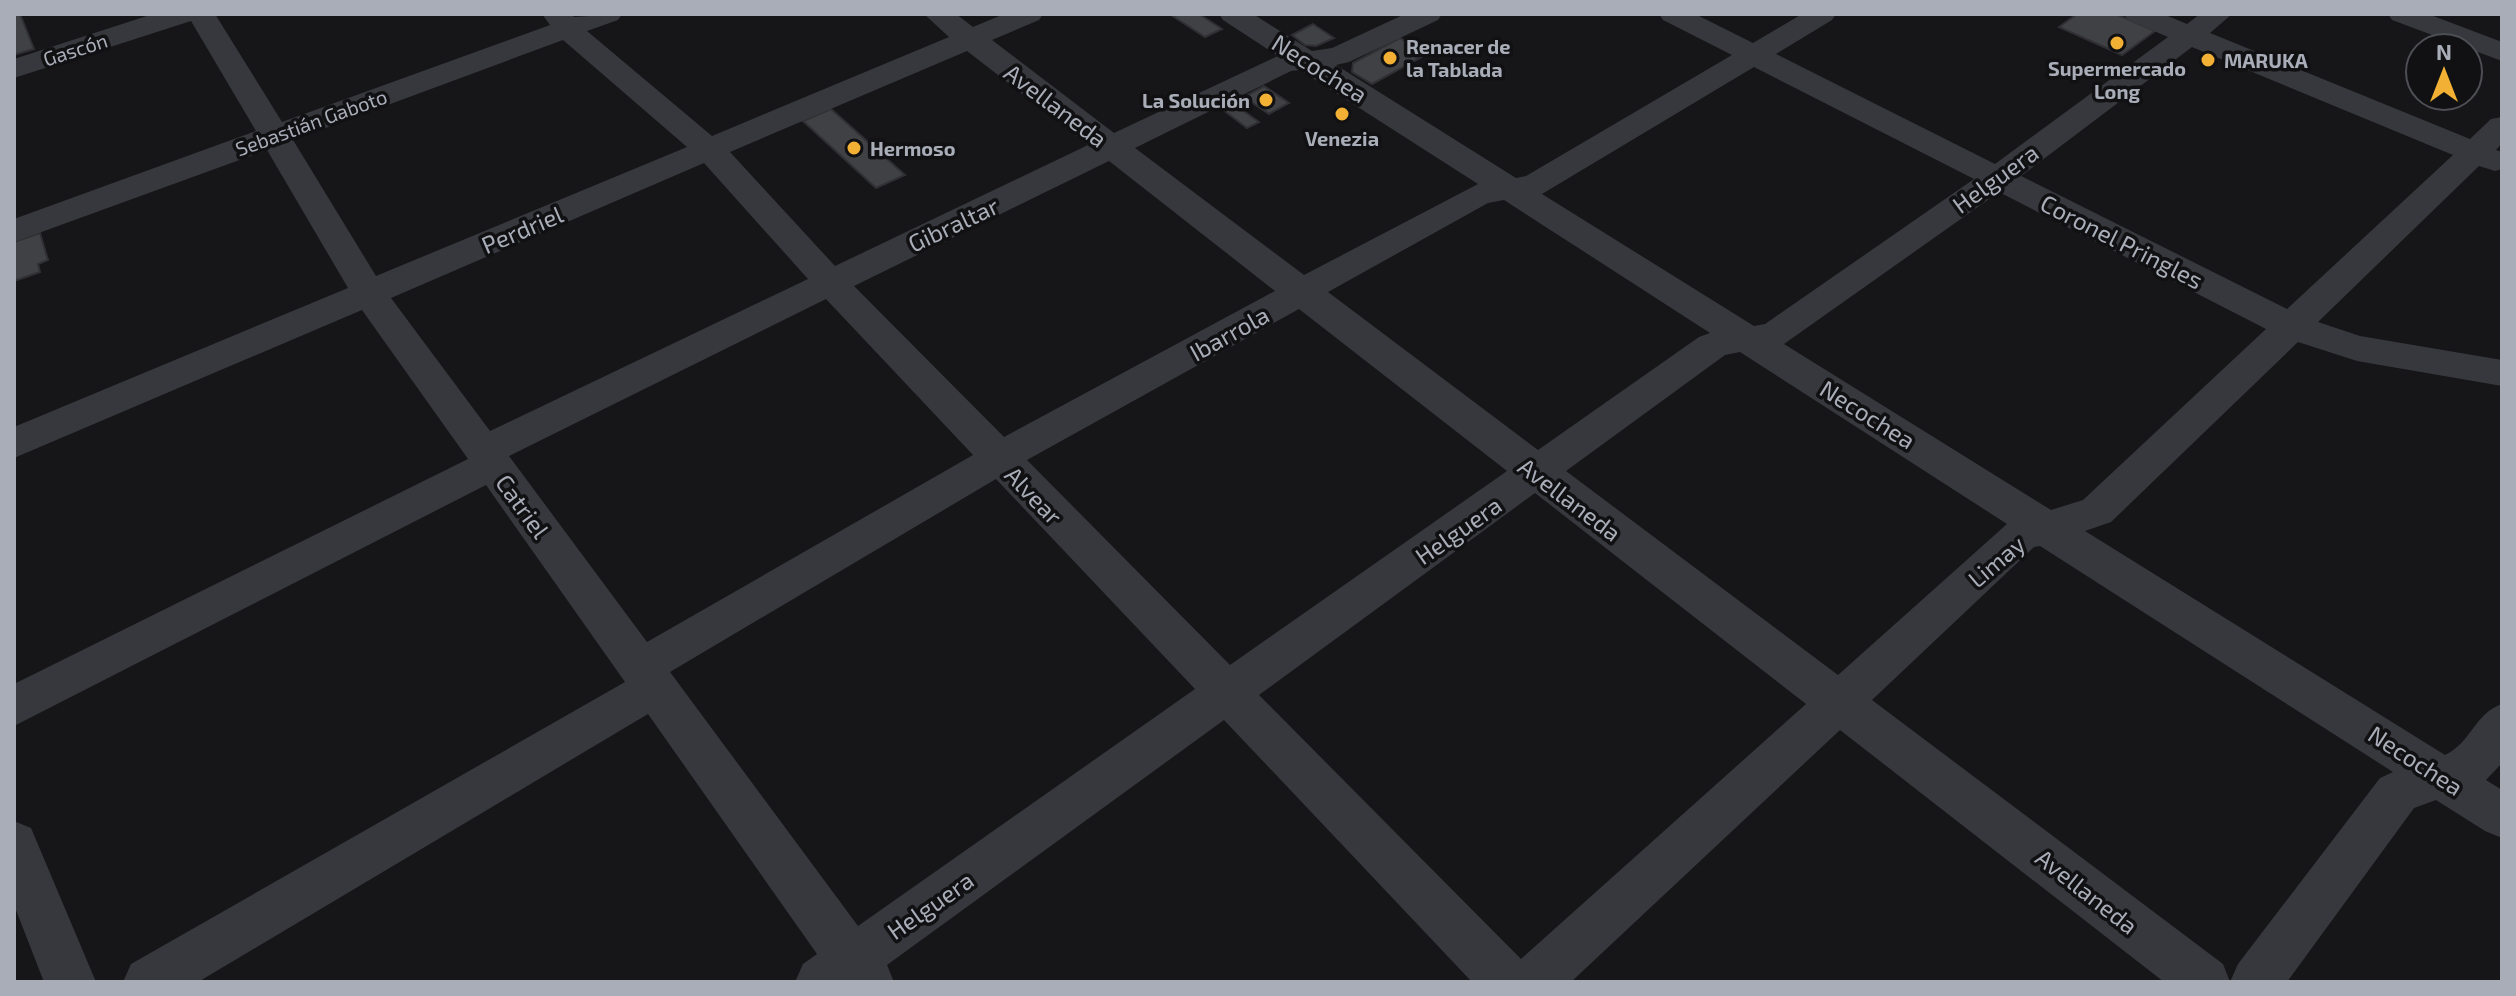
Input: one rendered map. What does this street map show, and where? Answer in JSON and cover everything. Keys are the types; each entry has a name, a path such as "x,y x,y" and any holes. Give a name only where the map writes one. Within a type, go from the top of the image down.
{"street":[{"name":"Gascón","path":"14,69 182,14"},
{"name":"Catriel","path":"201,14 369,293 648,677 847,974"},
{"name":"Sebastián Gaboto","path":"14,231 276,135 562,21 608,14"},
{"name":"Avellaneda","path":"938,14 1536,474 2205,982"},
{"name":"Perdriel","path":"14,443 1029,14"},
{"name":"Necochea","path":"1233,14 2502,816"},
{"name":"Gibraltar","path":"14,706 830,282 1284,63 1339,56 1428,14"},
{"name":"Coronel Pringles","path":"1673,14 2293,327 2357,348 2502,373"},
{"name":"Ibarrola","path":"149,982 999,458 1479,194 1535,185 1822,14"},
{"path":"2138,14 2488,158"},
{"name":"Helguera","path":"847,974 1227,695 1714,345 1778,333 1997,178 2218,14"},
{"path":"2402,14 2502,52"},
{"name":"Alvear","path":"562,21 710,150 830,282 1507,982"},
{"name":"Limay","path":"1534,982 2020,536 2097,511 2293,327 2488,158 2502,126"},
{"path":"2256,982 2397,793 2412,784 2466,768 2475,761 2502,724"},
{"path":"14,844 70,982"}],"building":[{"path":"14,14 20,14 34,49 14,55"},
{"path":"1199,14 1222,29 1205,37 1171,15"},
{"name":"Supermercado Long","path":"2077,14 2116,14 2155,31 2122,55 2059,27"},
{"path":"1313,24 1334,38 1316,46 1305,45 1292,35"},
{"name":"Renacer de la Tablada","path":"1400,38 1427,54 1372,84 1352,72 1353,63"},
{"name":"La Solución","path":"1264,86 1289,103 1269,114 1244,97"},
{"path":"1234,104 1259,122 1247,128 1222,109"},
{"name":"Hermoso","path":"831,109 905,175 876,188 803,121"},
{"path":"40,233 48,260 38,264 40,272 14,281 14,242"}],"place":[{"name":"Supermercado Long","path":"2117,43"},
{"name":"Renacer de la Tablada","path":"1390,58"},
{"name":"MARUKA","path":"2208,60"},
{"name":"La Solución","path":"1266,100"},
{"name":"Venezia","path":"1342,114"},
{"name":"Hermoso","path":"854,148"}]}
